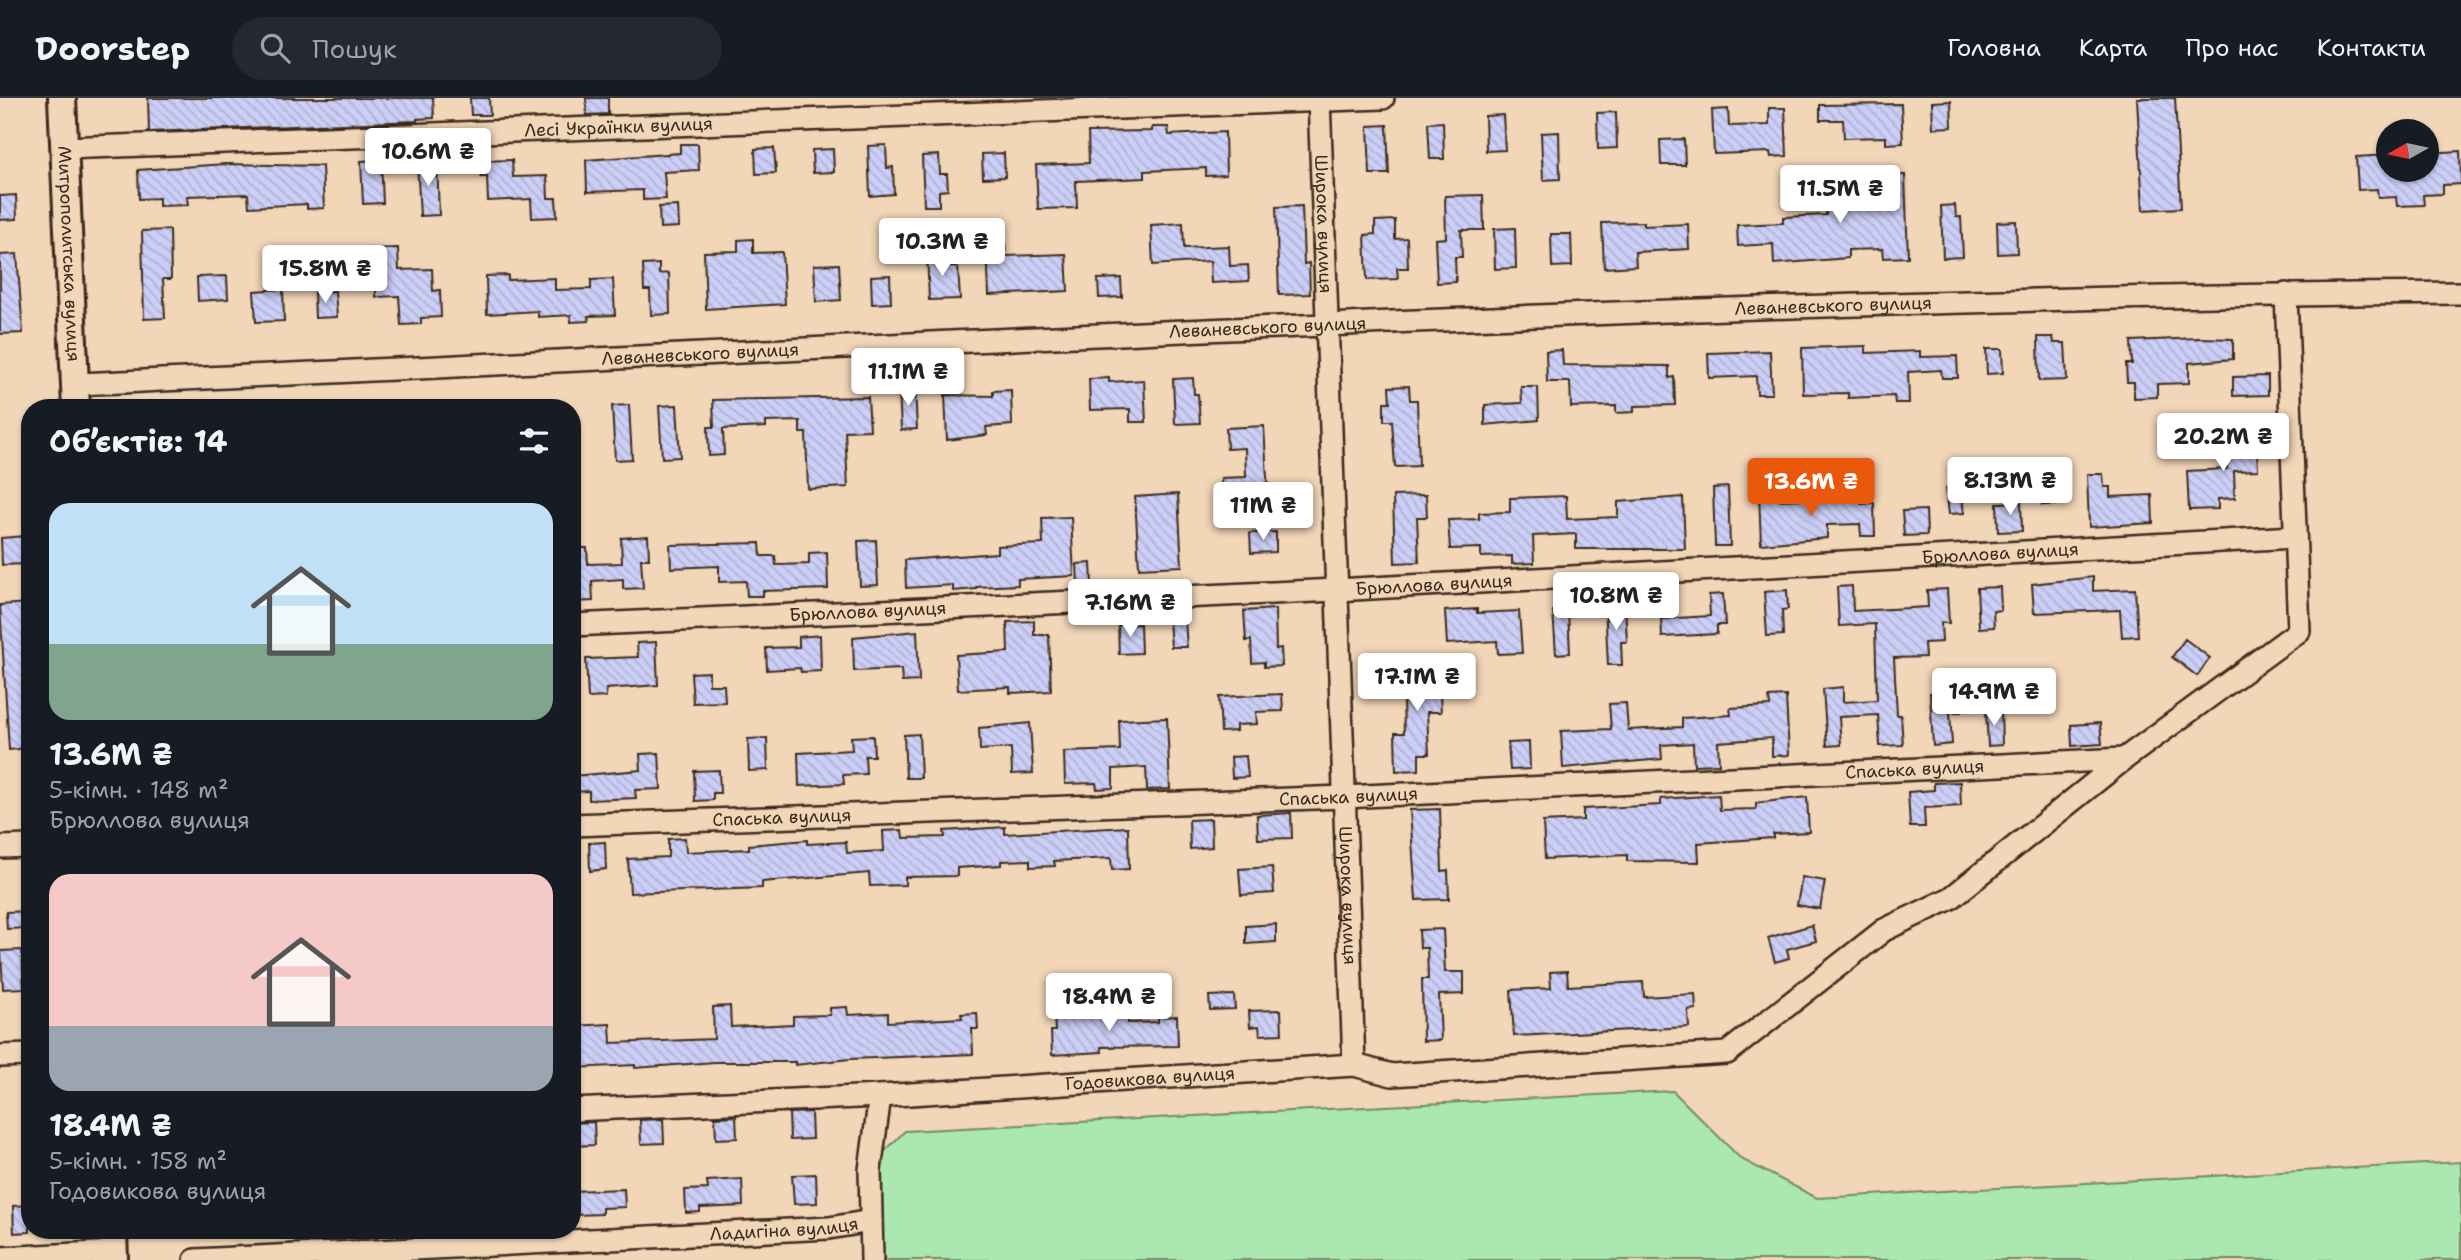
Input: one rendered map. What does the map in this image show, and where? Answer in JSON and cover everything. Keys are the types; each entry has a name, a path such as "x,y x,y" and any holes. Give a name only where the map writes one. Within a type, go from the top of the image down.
{"main road":[{"name":"Митрополитська вулиця","path":"62,98 75,396"}],"street":[{"name":"Лесі Українки вулиця","path":"64,148 1383,98"},
{"name":"Широка вулиця","path":"1319,99 1354,1065"},
{"name":"Леваневського вулиця","path":"75,396 1327,326 2126,296 2461,293"},
{"path":"2124,759 2298,631 2286,294"},
{"name":"Брюллова вулиця","path":"581,625 1336,590 2295,537"},
{"name":"Спаська вулиця","path":"581,825 1344,797 2124,759"},
{"name":"Годовикова вулиця","path":"581,1110 880,1096 1354,1065 1392,1075 1727,1053 1884,930 1951,898 2124,759"},
{"path":"0,847 21,846"},
{"path":"0,1056 21,1055"},
{"path":"872,1260 870,1170 880,1096"},
{"name":"Ладигіна вулиця","path":"195,1260 829,1228 871,1221"},
{"path":"0,1258 113,1247"}],"green space":[{"path":"1673,1091 1741,1159 1817,1198 2461,1162 2461,1260 883,1260 883,1153 905,1131"}],"building":[{"path":"148,98 433,98 434,118 417,121 149,132"},
{"path":"470,98 489,98 490,115 471,115"},
{"path":"586,98 608,98 608,114 587,115"},
{"path":"2137,98 2175,98 2181,208 2143,210"},
{"path":"1951,101 1952,127 1933,128 1932,102"},
{"path":"1901,104 1903,143 1886,144 1886,137 1844,138 1843,120 1820,120 1820,105"},
{"path":"1769,108 1785,108 1787,156 1771,157 1770,152 1714,154 1712,110 1728,109 1729,126 1769,125"},
{"path":"1616,112 1617,148 1598,149 1597,113"},
{"path":"1503,115 1505,150 1486,151 1485,116"},
{"path":"1443,122 1444,159 1430,159 1428,123"},
{"path":"1387,125 1389,174 1370,174 1368,126"},
{"path":"1152,127 1168,127 1169,135 1225,132 1226,175 1206,176 1206,168 1145,171 1145,178 1076,181 1077,208 1038,209 1036,165 1089,163 1088,132 1152,131"},
{"path":"1559,132 1560,179 1543,180 1541,133"},
{"path":"1684,139 1685,165 1661,165 1660,140"},
{"path":"680,144 698,144 699,170 664,172 666,199 643,200 643,190 587,192 586,160 680,153"},
{"path":"886,145 887,168 893,167 894,194 870,196 868,146"},
{"path":"774,148 776,173 756,174 755,149"},
{"path":"833,149 834,172 813,173 812,150"},
{"path":"2460,151 2461,184 2443,185 2443,194 2423,195 2424,205 2397,206 2396,197 2378,198 2377,189 2358,190 2356,157 2376,156 2376,182 2440,182 2440,152"},
{"path":"1004,153 1005,177 983,178 982,154"},
{"path":"939,155 940,174 947,174 948,190 939,191 939,206 924,206 922,156"},
{"path":"381,160 383,203 363,204 361,161"},
{"path":"437,160 439,215 420,216 417,161"},
{"path":"512,160 513,177 547,176 548,198 556,198 557,217 532,218 531,199 488,201 487,177 481,177 480,161"},
{"path":"226,164 322,166 324,208 307,209 307,204 249,207 248,194 187,196 188,205 159,206 159,198 139,199 138,170"},
{"path":"1905,175 1908,257 1883,258 1882,249 1848,250 1848,258 1774,264 1773,244 1738,246 1737,225 1783,223 1783,217 1826,215 1824,184 1882,182 1882,176"},
{"path":"16,195 17,219 0,220 0,196"},
{"path":"1483,195 1484,230 1461,230 1462,257 1455,257 1456,282 1437,283 1435,239 1446,238 1445,196"},
{"path":"1955,205 1956,217 1961,217 1963,257 1943,258 1941,206"},
{"path":"678,206 679,227 660,228 659,207"},
{"path":"1302,206 1304,264 1309,263 1310,294 1279,295 1276,207"},
{"path":"1395,220 1395,239 1407,238 1408,268 1397,268 1398,279 1367,280 1365,235 1375,234 1375,221"},
{"path":"2016,221 2017,253 1998,254 1997,222"},
{"path":"1644,222 1644,226 1688,224 1689,249 1635,252 1636,266 1604,268 1602,223"},
{"path":"1183,223 1184,248 1229,246 1230,266 1248,265 1249,281 1211,283 1210,261 1153,265 1151,225"},
{"path":"1515,228 1516,268 1495,269 1494,229"},
{"path":"170,230 171,279 163,279 165,318 144,319 142,231"},
{"path":"1551,234 1571,234 1572,266 1552,267"},
{"path":"753,239 753,253 782,252 785,304 706,309 704,252 738,251 738,240"},
{"path":"1005,243 1006,256 1066,254 1068,291 989,295 987,244"},
{"path":"398,248 399,270 432,269 433,291 440,290 441,317 421,318 421,324 401,325 399,296 376,297 376,284 366,284 364,249"},
{"path":"945,252 946,267 958,267 960,299 929,300 927,253"},
{"path":"17,254 23,333 0,334 0,255"},
{"path":"659,264 659,274 669,273 670,314 651,315 650,290 644,290 643,265"},
{"path":"839,264 841,300 816,302 814,265"},
{"path":"508,275 508,280 555,278 555,290 591,289 591,280 613,279 615,315 588,316 589,321 571,322 571,315 538,317 538,311 487,314 486,276"},
{"path":"890,275 891,303 872,304 871,276"},
{"path":"227,276 228,299 198,301 197,277"},
{"path":"1121,278 1122,297 1099,298 1098,279"},
{"path":"283,289 284,321 256,322 254,291"},
{"path":"335,291 337,317 315,318 314,292"},
{"path":"2038,337 2053,337 2054,343 2065,343 2067,380 2039,381"},
{"path":"2233,339 2233,359 2189,363 2189,383 2157,384 2157,397 2134,398 2134,382 2127,382 2126,364 2132,364 2131,341"},
{"path":"1866,346 1866,353 1920,351 1920,357 1957,356 1958,378 1942,378 1941,370 1908,372 1909,403 1895,403 1894,396 1848,398 1848,393 1803,394 1802,348"},
{"path":"1986,349 2002,349 2003,373 1987,374"},
{"path":"1562,350 1563,365 1669,366 1669,378 1674,377 1675,405 1634,406 1634,412 1616,413 1616,406 1571,407 1570,382 1547,382 1546,351"},
{"path":"1770,351 1772,394 1757,394 1756,376 1709,378 1708,353"},
{"path":"2268,376 2268,395 2233,396 2233,377"},
{"path":"1109,378 1109,382 1144,380 1146,422 1130,422 1130,409 1090,410 1089,379"},
{"path":"1193,378 1194,394 1198,394 1200,423 1175,424 1173,379"},
{"path":"1409,386 1410,400 1417,400 1419,466 1395,467 1392,421 1384,421 1384,402 1390,402 1389,387"},
{"path":"915,387 917,429 901,430 899,388"},
{"path":"1521,387 1538,387 1539,420 1485,425 1485,405 1522,403"},
{"path":"1011,390 1012,425 986,427 987,435 947,440 945,395 993,396 993,391"},
{"path":"868,397 870,430 845,431 848,487 808,489 806,433 800,433 800,421 766,422 766,427 723,429 724,455 709,456 708,427 714,427 713,400"},
{"path":"629,405 632,459 615,460 612,406"},
{"path":"677,405 680,457 662,458 659,406"},
{"path":"1264,426 1268,494 1222,496 1221,478 1246,477 1245,448 1227,449 1226,428"},
{"path":"2256,431 2258,470 2234,471 2235,498 2218,499 2218,509 2189,510 2187,471 2227,469 2226,432"},
{"path":"2087,474 2103,474 2104,487 2110,487 2110,497 2152,495 2153,523 2089,527"},
{"path":"2041,477 2056,477 2057,505 2042,505"},
{"path":"1728,487 1730,546 1715,546 1713,488"},
{"path":"1961,487 1964,513 1949,514 1946,488"},
{"path":"1778,493 1778,500 1860,497 1861,504 1874,503 1875,536 1861,536 1860,524 1827,525 1827,538 1761,544 1759,494"},
{"path":"1178,494 1182,566 1139,568 1135,497"},
{"path":"1426,495 1427,517 1417,517 1419,562 1395,563 1393,496"},
{"path":"1566,496 1567,519 1618,517 1618,502 1683,497 1685,549 1576,549 1576,534 1533,536 1534,563 1512,564 1512,556 1481,557 1481,548 1450,549 1448,520 1479,519 1479,513 1510,512 1510,498"},
{"path":"2021,502 2022,531 1998,532 1997,503"},
{"path":"1926,510 1927,535 1904,536 1902,511"},
{"path":"1071,517 1074,576 1018,579 1018,585 953,591 953,585 906,588 905,560 997,553 997,546 1043,544 1042,518"},
{"path":"1276,532 1276,552 1251,553 1250,533"},
{"path":"21,536 21,564 2,565 1,538"},
{"path":"648,536 649,559 641,559 643,588 623,589 623,579 592,581 593,601 581,602 581,548 587,548 588,564 622,563 621,538"},
{"path":"876,540 878,585 860,586 858,541"},
{"path":"760,543 761,556 775,556 776,565 809,564 809,553 827,552 828,589 763,591 763,596 747,596 746,581 719,582 719,566 671,568 670,545"},
{"path":"1091,563 1092,583 1078,584 1077,564"},
{"path":"2093,577 2093,591 2135,589 2138,636 2122,637 2120,610 2034,613 2032,584"},
{"path":"1852,586 1853,611 1928,607 1927,590 1947,589 1949,623 1941,623 1942,642 1924,643 1925,657 1894,658 1897,715 1901,715 1903,745 1880,746 1878,715 1839,717 1841,745 1827,746 1823,689 1843,687 1843,702 1877,700 1875,624 1839,626 1837,587"},
{"path":"2000,587 2001,610 1993,611 1994,627 1979,628 1977,588"},
{"path":"1787,590 1788,609 1782,610 1783,635 1767,636 1764,592"},
{"path":"1723,594 1725,625 1717,625 1717,634 1662,637 1661,619 1710,616 1709,595"},
{"path":"1625,603 1627,642 1621,642 1622,665 1608,665 1605,604"},
{"path":"21,604 21,749 9,750 0,605"},
{"path":"1275,609 1276,649 1281,648 1282,666 1264,667 1264,662 1252,663 1251,640 1246,641 1244,611"},
{"path":"1477,609 1477,613 1519,611 1522,653 1498,654 1497,641 1447,644 1445,611"},
{"path":"1568,610 1570,653 1556,654 1553,611"},
{"path":"1169,620 1185,620 1187,647 1171,647"},
{"path":"1034,621 1034,635 1049,635 1051,691 1010,693 1010,687 958,690 956,655 1008,652 1007,622"},
{"path":"1140,624 1141,653 1119,654 1118,625"},
{"path":"917,631 919,681 902,682 901,669 854,671 853,637"},
{"path":"820,635 821,671 801,672 800,668 767,670 766,648 799,647 799,637"},
{"path":"2185,639 2210,658 2197,676 2172,657"},
{"path":"656,642 658,685 606,689 606,697 588,698 586,659 638,657 637,643"},
{"path":"1438,663 1441,712 1427,712 1429,754 1419,754 1419,770 1396,771 1395,733 1404,733 1402,665"},
{"path":"709,672 709,685 724,685 725,702 693,703 691,673"},
{"path":"2052,676 2053,696 2037,697 2036,677"},
{"path":"1959,691 1961,712 1950,712 1952,744 1933,746 1930,693"},
{"path":"1282,694 1283,711 1256,712 1257,724 1236,725 1236,731 1221,732 1219,697"},
{"path":"1786,696 1789,755 1772,756 1772,738 1718,742 1719,764 1694,765 1693,743 1661,745 1662,759 1563,768 1561,731 1611,729 1609,704 1626,703 1628,730 1682,727 1682,718 1731,715 1730,708 1770,706 1769,697"},
{"path":"1986,710 2001,710 2002,745 1988,746"},
{"path":"1167,718 1170,789 1147,790 1146,767 1113,769 1113,788 1097,789 1096,783 1065,784 1064,752 1120,750 1119,720"},
{"path":"1030,723 1033,773 1012,774 1011,748 980,750 979,728"},
{"path":"2100,723 2102,744 2072,746 2071,725"},
{"path":"919,734 921,778 906,778 904,735"},
{"path":"873,736 874,756 865,756 866,774 843,775 844,784 799,786 798,753 852,750 851,737"},
{"path":"767,738 768,770 749,771 748,739"},
{"path":"1529,742 1530,769 1510,770 1508,743"},
{"path":"659,753 661,789 635,790 636,798 589,800 589,791 581,791 581,775 641,770 640,754"},
{"path":"1246,756 1248,777 1232,778 1231,757"},
{"path":"719,770 720,793 713,793 713,800 695,801 694,771"},
{"path":"1960,782 1961,806 1924,808 1925,827 1910,827 1908,792 1934,790 1934,783"},
{"path":"1719,795 1720,810 1756,809 1756,803 1807,797 1809,832 1773,834 1773,838 1698,843 1699,862 1627,861 1627,855 1545,859 1543,822 1583,820 1583,809 1661,805 1661,799"},
{"path":"1440,809 1442,871 1448,870 1449,899 1416,900 1410,810"},
{"path":"1291,813 1292,838 1258,839 1257,815"},
{"path":"1211,819 1212,847 1190,849 1189,820"},
{"path":"1005,827 1005,834 1128,827 1129,869 1112,870 1111,858 1054,861 1055,866 1030,867 1030,860 1001,861 1001,865 957,868 957,876 905,877 905,885 870,886 869,873 762,882 762,888 630,893 628,859 668,857 668,839 685,838 686,852 749,849 749,845 807,840 807,844 846,842 847,853 884,851 883,831 902,830 903,838 945,837 944,831"},
{"path":"605,842 606,869 590,871 589,843"},
{"path":"1272,867 1274,893 1241,895 1239,869"},
{"path":"1802,877 1825,881 1820,909 1797,905"},
{"path":"21,911 21,928 7,929 6,912"},
{"path":"1276,924 1276,942 1246,944 1246,926"},
{"path":"1812,925 1816,941 1787,949 1789,958 1775,962 1768,938"},
{"path":"1443,929 1445,972 1464,972 1464,994 1439,995 1441,1040 1423,1041 1422,979 1428,979 1427,948 1420,948 1419,930"},
{"path":"21,950 21,988 3,989 1,951"},
{"path":"1567,971 1568,986 1643,982 1644,997 1695,994 1696,1009 1688,1010 1689,1027 1514,1036 1511,990 1551,988 1550,972"},
{"path":"1234,995 1235,1009 1210,1010 1209,996"},
{"path":"730,1006 731,1027 793,1024 793,1016 830,1015 830,1008 847,1007 848,1015 888,1013 888,1022 962,1018 961,1014 977,1013 978,1029 972,1029 973,1054 850,1059 795,1065 795,1062 715,1062 635,1068 635,1065 581,1068 581,1026 610,1024 611,1043 714,1039 713,1007"},
{"path":"1281,1010 1282,1034 1260,1035 1259,1026 1250,1027 1249,1011"},
{"path":"1090,1013 1090,1016 1128,1015 1128,1023 1158,1022 1158,1017 1177,1016 1178,1046 1101,1047 1102,1052 1052,1055 1051,1031 1055,1031 1054,1014"},
{"path":"811,1112 812,1139 790,1140 789,1113"},
{"path":"736,1116 737,1138 716,1139 715,1117"},
{"path":"663,1119 664,1143 641,1144 640,1120"},
{"path":"594,1122 595,1145 581,1146 581,1123"},
{"path":"816,1174 817,1203 794,1204 792,1175"},
{"path":"742,1179 743,1206 700,1208 700,1212 686,1213 685,1190 708,1189 707,1181"},
{"path":"624,1189 625,1207 602,1208 602,1214 581,1215 581,1191"},
{"path":"13,1206 21,1206 21,1233 14,1233"}]}
